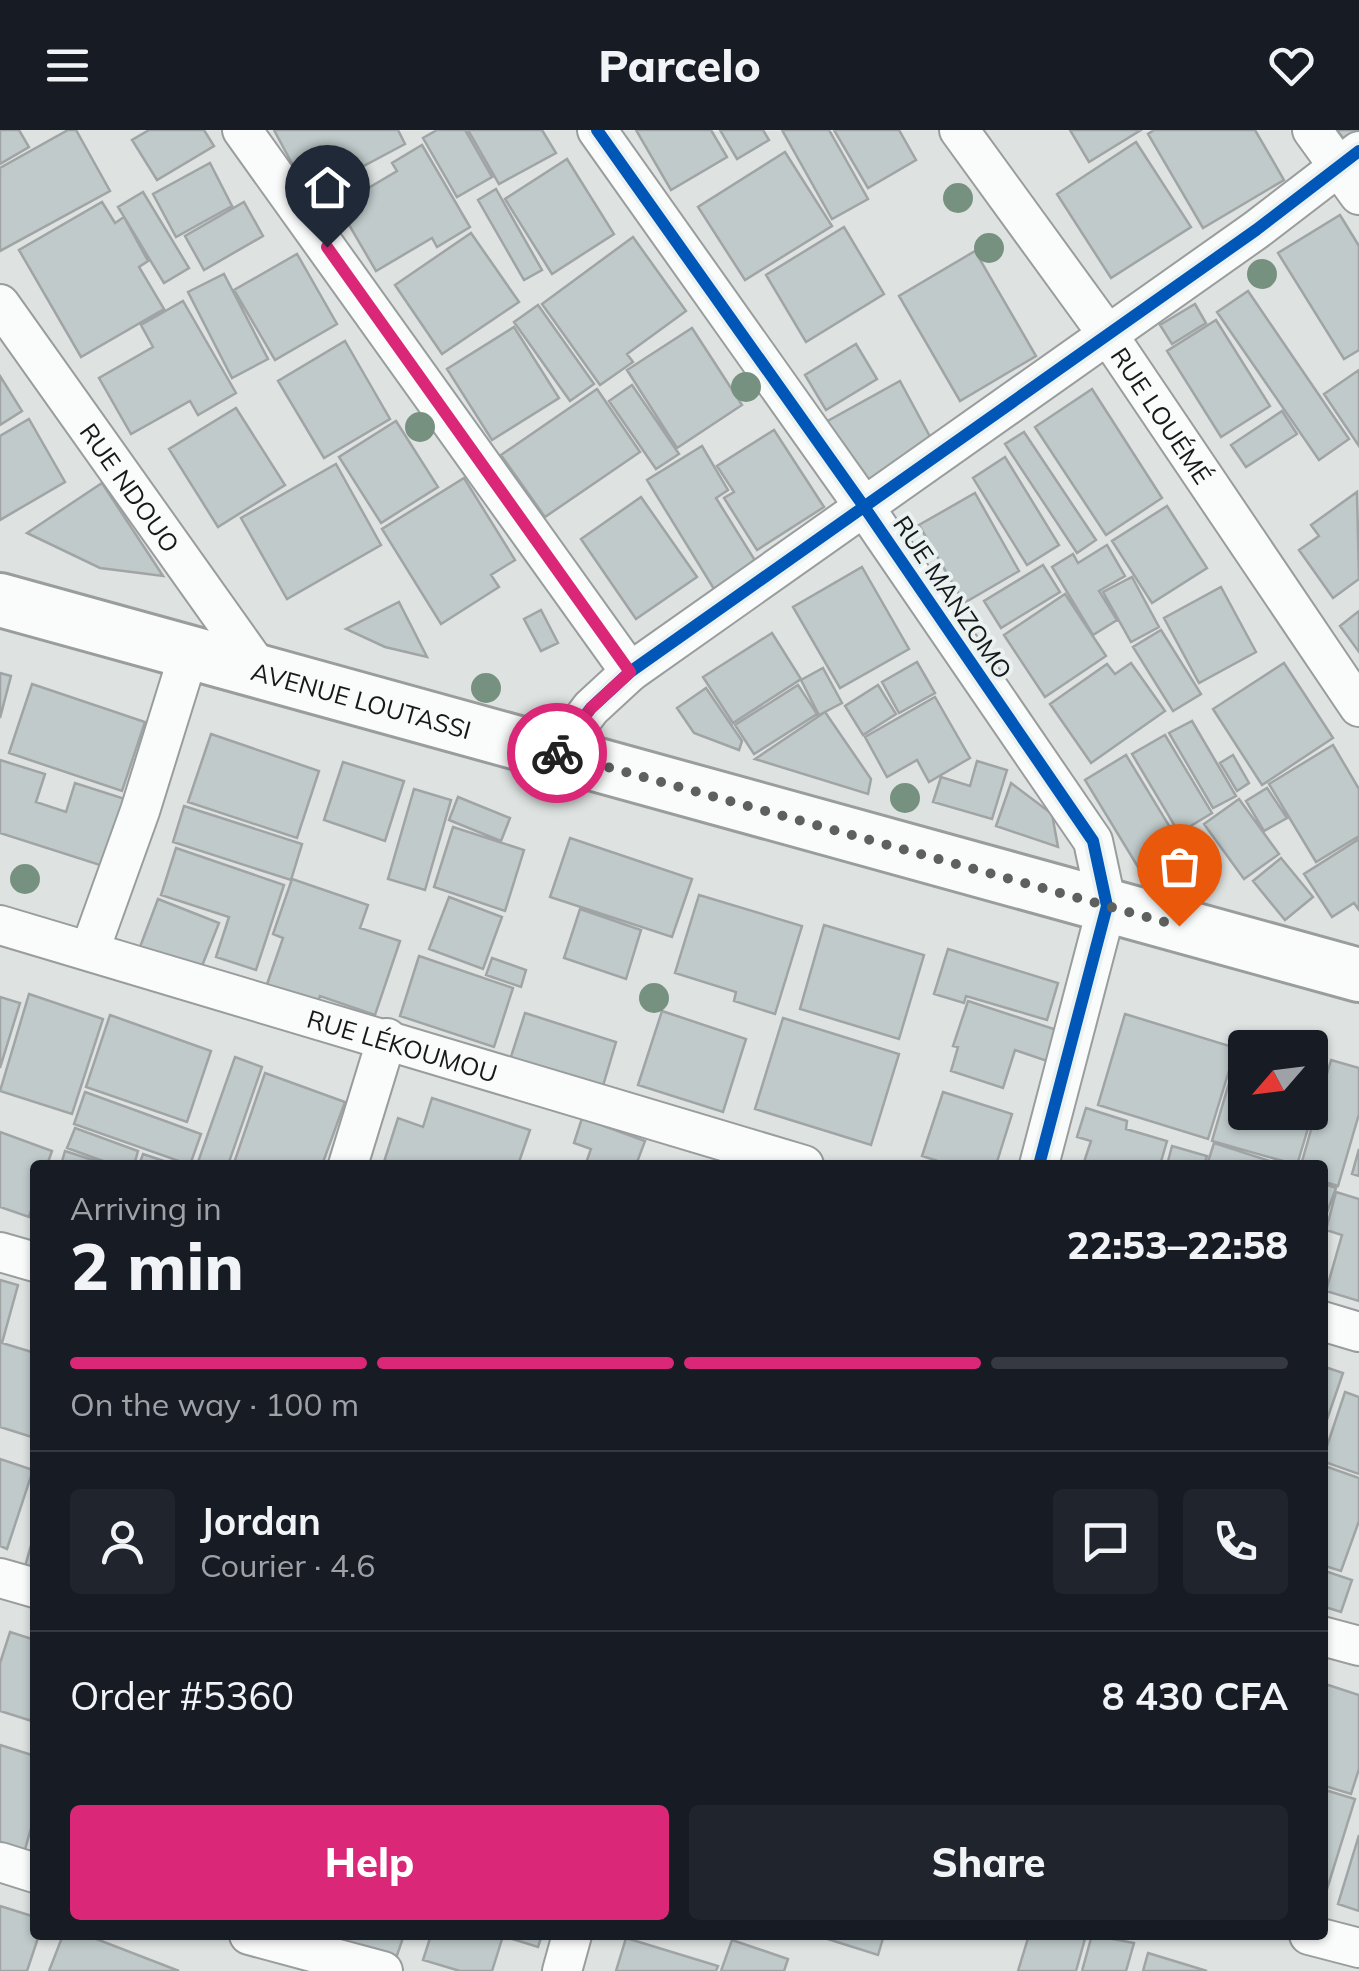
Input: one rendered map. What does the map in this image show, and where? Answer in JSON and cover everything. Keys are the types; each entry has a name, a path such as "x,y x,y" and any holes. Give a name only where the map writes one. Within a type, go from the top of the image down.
{"main road":[{"name":"AVENUE LOUTASSI","path":"0,600 1359,975"}],"street":[{"path":"242,130 630,672"},
{"name":"RUE MANZOMO","path":"597,130 865,508 1093,840 1107,906"},
{"name":"RUE LOUÉMÉ","path":"959,130 1108,336 1359,708"},
{"path":"556,754 591,708 630,672 1256,230 1352,171 1312,130"},
{"name":"RUE NDOUO","path":"0,304 260,670"},
{"path":"90,950 140,811 190,650"},
{"path":"1040,1160 1107,906"},
{"name":"RUE LÉKOUMOU","path":"0,925 788,1160"},
{"path":"350,1160 388,1038"},
{"path":"0,1252 30,1261"},
{"path":"1328,1323 1359,1332"},
{"path":"0,1578 30,1587"},
{"path":"1328,1638 1359,1646"},
{"path":"0,1862 30,1871"},
{"path":"268,1940 383,1971"},
{"path":"562,1971 571,1940"},
{"path":"1328,1940 1359,1948"}],"building":[{"path":"0,130 19,130 29,147 0,164"},
{"path":"68,130 76,130 110,191 0,251 0,168"},
{"path":"149,130 204,130 214,146 157,180 132,140"},
{"path":"274,130 398,130 405,144 309,195"},
{"path":"437,130 465,130 492,177 457,197 423,138"},
{"path":"468,130 542,130 556,153 499,184"},
{"path":"636,130 711,130 727,157 671,190"},
{"path":"720,130 763,130 769,140 737,159"},
{"path":"782,130 829,130 868,199 832,219"},
{"path":"834,130 899,130 916,160 868,188"},
{"path":"1070,130 1141,130 1089,162"},
{"path":"1154,130 1255,130 1284,180 1203,228 1148,134"},
{"path":"1337,130 1359,130 1359,133 1346,142"},
{"path":"1136,142 1191,227 1111,278 1057,194"},
{"path":"422,145 470,227 437,247 432,238 376,271 338,206 397,171 392,163"},
{"path":"785,152 832,226 745,280 698,207"},
{"path":"567,159 614,234 552,274 505,199"},
{"path":"210,163 232,206 176,237 153,194"},
{"path":"496,189 542,270 524,280 478,200"},
{"path":"143,192 189,268 164,283 118,207"},
{"path":"102,202 115,223 124,217 148,261 139,267 164,309 81,357 19,250"},
{"path":"244,202 263,236 204,270 185,236"},
{"path":"1340,215 1359,246 1359,350 1344,359 1278,253"},
{"path":"844,227 884,294 806,342 766,275"},
{"path":"471,233 519,302 442,354 395,285"},
{"path":"633,237 686,311 627,354 633,362 600,385 542,304"},
{"path":"975,251 1036,356 960,401 899,296"},
{"path":"297,254 337,324 275,360 234,290"},
{"path":"224,274 268,359 232,378 188,292"},
{"path":"1248,291 1349,439 1319,460 1217,312"},
{"path":"183,301 236,393 198,415 190,401 131,434 99,378 153,347 141,325"},
{"path":"1195,304 1206,323 1172,344 1160,325"},
{"path":"538,305 594,384 570,401 514,322"},
{"path":"1216,320 1270,406 1221,437 1167,351"},
{"path":"514,327 559,398 492,440 447,369"},
{"path":"692,328 742,405 677,448 627,370"},
{"path":"345,341 390,419 324,458 278,381"},
{"path":"856,344 877,379 826,410 805,375"},
{"path":"1359,370 1359,446 1324,394"},
{"path":"0,376 22,411 0,425"},
{"path":"900,381 935,446 859,487 824,423"},
{"path":"632,385 679,454 656,469 609,401"},
{"path":"597,389 640,452 545,517 501,455"},
{"path":"1092,389 1162,498 1106,535 1035,427"},
{"path":"236,408 285,485 218,527 169,449"},
{"path":"1282,411 1297,434 1246,467 1231,445"},
{"path":"29,419 65,482 0,520 0,436"},
{"path":"396,421 438,487 381,523 339,457"},
{"path":"774,430 824,507 757,550 724,498 734,492 717,466"},
{"path":"1024,432 1096,540 1077,553 1005,444"},
{"path":"702,446 728,490 716,498 756,562 714,589 647,480"},
{"path":"1005,457 1059,545 1027,565 973,478"},
{"path":"336,464 381,545 287,599 241,518"},
{"path":"464,478 515,560 491,575 499,587 441,624 382,529"},
{"path":"102,483 163,576 100,568 27,533"},
{"path":"1357,492 1359,579 1333,598 1299,550 1319,536 1311,525"},
{"path":"975,493 1019,571 964,603 919,525"},
{"path":"641,497 697,577 636,619 581,539"},
{"path":"1167,506 1207,568 1152,603 1112,541"},
{"path":"1107,545 1125,576 1099,591 1117,620 1093,635 1052,567 1073,554 1078,563"},
{"path":"1043,565 1060,592 1001,628 984,601"},
{"path":"862,567 909,649 840,688 793,607"},
{"path":"1132,577 1159,627 1131,642 1103,592"},
{"path":"1221,587 1256,652 1199,683 1164,618"},
{"path":"1065,594 1106,656 1045,697 1004,635"},
{"path":"399,602 427,657 385,647 346,629"},
{"path":"541,610 558,643 541,651 524,619"},
{"path":"1359,611 1359,652 1340,626"},
{"path":"1161,630 1201,694 1173,711 1133,647"},
{"path":"772,633 801,679 733,723 703,677"},
{"path":"917,662 935,693 899,713 882,682"},
{"path":"1131,663 1165,711 1091,763 1050,704 1107,664 1115,674"},
{"path":"1284,663 1333,738 1262,785 1213,709"},
{"path":"823,668 842,703 819,715 801,680"},
{"path":"0,673 11,676 0,718"},
{"path":"32,684 145,722 122,791 9,753"},
{"path":"798,685 817,714 754,754 735,725"},
{"path":"878,685 896,714 863,735 845,706"},
{"path":"706,688 742,741 739,750 694,733 677,708"},
{"path":"935,697 970,758 929,782 917,760 887,777 865,737"},
{"path":"825,712 871,779 868,794 755,759"},
{"path":"1192,721 1236,796 1213,808 1169,733"},
{"path":"211,734 319,771 297,838 188,802"},
{"path":"1165,735 1212,813 1179,833 1132,754"},
{"path":"1333,745 1359,789 1359,836 1316,862 1269,784"},
{"path":"1126,755 1179,842 1138,867 1085,780"},
{"path":"1233,755 1249,783 1237,791 1220,763"},
{"path":"0,760 45,774 36,802 66,812 75,783 125,799 103,866 0,833"},
{"path":"977,761 1007,770 992,819 933,802 941,777 970,786"},
{"path":"343,762 404,781 385,841 324,820"},
{"path":"1011,783 1052,814 1058,847 996,826"},
{"path":"1267,788 1287,818 1264,831 1246,801"},
{"path":"414,789 451,800 425,890 388,879"},
{"path":"458,797 510,818 501,841 449,820"},
{"path":"1239,799 1279,854 1244,879 1204,824"},
{"path":"184,806 302,844 291,880 173,842"},
{"path":"453,827 524,850 505,911 434,887"},
{"path":"570,838 692,879 672,937 550,897"},
{"path":"1359,839 1359,910 1354,903 1332,917 1304,874"},
{"path":"176,848 284,885 256,970 216,957 229,917 161,895"},
{"path":"1281,858 1313,897 1285,920 1253,881"},
{"path":"292,879 368,905 360,928 400,941 375,1015 320,996 315,1010 264,993 283,938 273,934"},
{"path":"699,895 802,926 775,1014 734,1001 736,992 675,973"},
{"path":"449,897 502,917 483,969 429,949"},
{"path":"158,899 219,923 200,971 140,947"},
{"path":"580,909 641,930 626,979 564,958"},
{"path":"824,925 924,955 899,1039 800,1009"},
{"path":"948,949 1058,983 1047,1020 966,996 964,1003 934,994"},
{"path":"419,956 513,988 494,1047 400,1016"},
{"path":"492,958 526,970 521,987 486,975"},
{"path":"29,994 103,1019 72,1114 0,1091"},
{"path":"0,997 20,1003 0,1068"},
{"path":"968,1001 1057,1030 1047,1061 1015,1050 1003,1088 951,1071 958,1047 953,1046"},
{"path":"662,1011 746,1039 723,1112 638,1085"},
{"path":"525,1013 616,1042 600,1096 508,1066"},
{"path":"1125,1014 1228,1046 1228,1074 1208,1139 1098,1105"},
{"path":"110,1015 211,1051 187,1122 86,1087"},
{"path":"783,1018 899,1054 871,1145 755,1109"},
{"path":"235,1057 262,1067 230,1160 199,1160"},
{"path":"1331,1060 1359,1068 1359,1114 1338,1186 1328,1183 1328,1160 1302,1160 1311,1130 1328,1130"},
{"path":"265,1073 345,1102 324,1160 235,1160"},
{"path":"1228,1086 1228,1130 1307,1130 1298,1160 1279,1160 1212,1141"},
{"path":"85,1092 201,1134 192,1160 176,1160 74,1124"},
{"path":"943,1092 1012,1114 998,1160 934,1160 922,1156"},
{"path":"432,1098 530,1130 520,1160 385,1160 398,1118 423,1127"},
{"path":"1086,1108 1127,1121 1126,1129 1167,1141 1161,1160 1085,1160 1091,1141 1077,1137"},
{"path":"582,1118 645,1141 638,1160 587,1160 591,1149 574,1143"},
{"path":"75,1128 138,1151 135,1160 100,1160 67,1148"},
{"path":"0,1132 52,1151 49,1160 30,1160 29,1217 0,1207"},
{"path":"1214,1143 1267,1160 1209,1160"},
{"path":"1172,1146 1207,1156 1206,1160 1168,1160"},
{"path":"1359,1149 1359,1176 1352,1174"},
{"path":"65,1151 93,1160 62,1160"},
{"path":"1328,1185 1336,1188 1328,1210"},
{"path":"1336,1192 1359,1199 1359,1301 1328,1292 1342,1235 1328,1231"},
{"path":"0,1280 18,1285 2,1343 30,1351 30,1436 0,1427"},
{"path":"1328,1368 1343,1373 1328,1417"},
{"path":"1345,1392 1359,1397 1359,1474 1328,1463 1328,1443"},
{"path":"0,1459 30,1469 30,1479 7,1549 0,1546"},
{"path":"1328,1467 1359,1478 1359,1521 1341,1571 1328,1567"},
{"path":"30,1549 30,1572 24,1570"},
{"path":"1328,1572 1352,1580 1341,1612 1328,1608"},
{"path":"10,1632 30,1638 30,1720 0,1711 0,1663"},
{"path":"1328,1685 1359,1695 1359,1769 1351,1794 1328,1787"},
{"path":"0,1745 30,1754 30,1832 24,1853 0,1846"},
{"path":"1328,1791 1355,1799 1328,1886"},
{"path":"1359,1835 1359,1911 1338,1904"},
{"path":"0,1906 30,1915 30,1940 37,1940 27,1971 0,1971"},
{"path":"61,1940 99,1940 179,1971 49,1971"},
{"path":"316,1940 402,1940 393,1967"},
{"path":"429,1940 502,1940 492,1971 460,1971 423,1960"},
{"path":"516,1940 540,1940 538,1947"},
{"path":"625,1940 718,1966 716,1971 616,1971"},
{"path":"732,1940 788,1959 784,1971 721,1971"},
{"path":"831,1940 882,1940 878,1955"},
{"path":"1027,1940 1085,1940 1076,1971 1018,1971"},
{"path":"1091,1940 1134,1943 1126,1971 1082,1971"},
{"path":"1148,1953 1207,1971 1143,1971"}],"cycle path":[{"path":"597,130 865,508 1093,841 1107,906 1040,1160"},
{"path":"556,754 591,708 630,672 1256,230 1359,151"}],"way so far":[{"path":"557,753 1052,894 1179,926"}],"route":[{"path":"327,247 630,672 591,708 557,753"}]}
